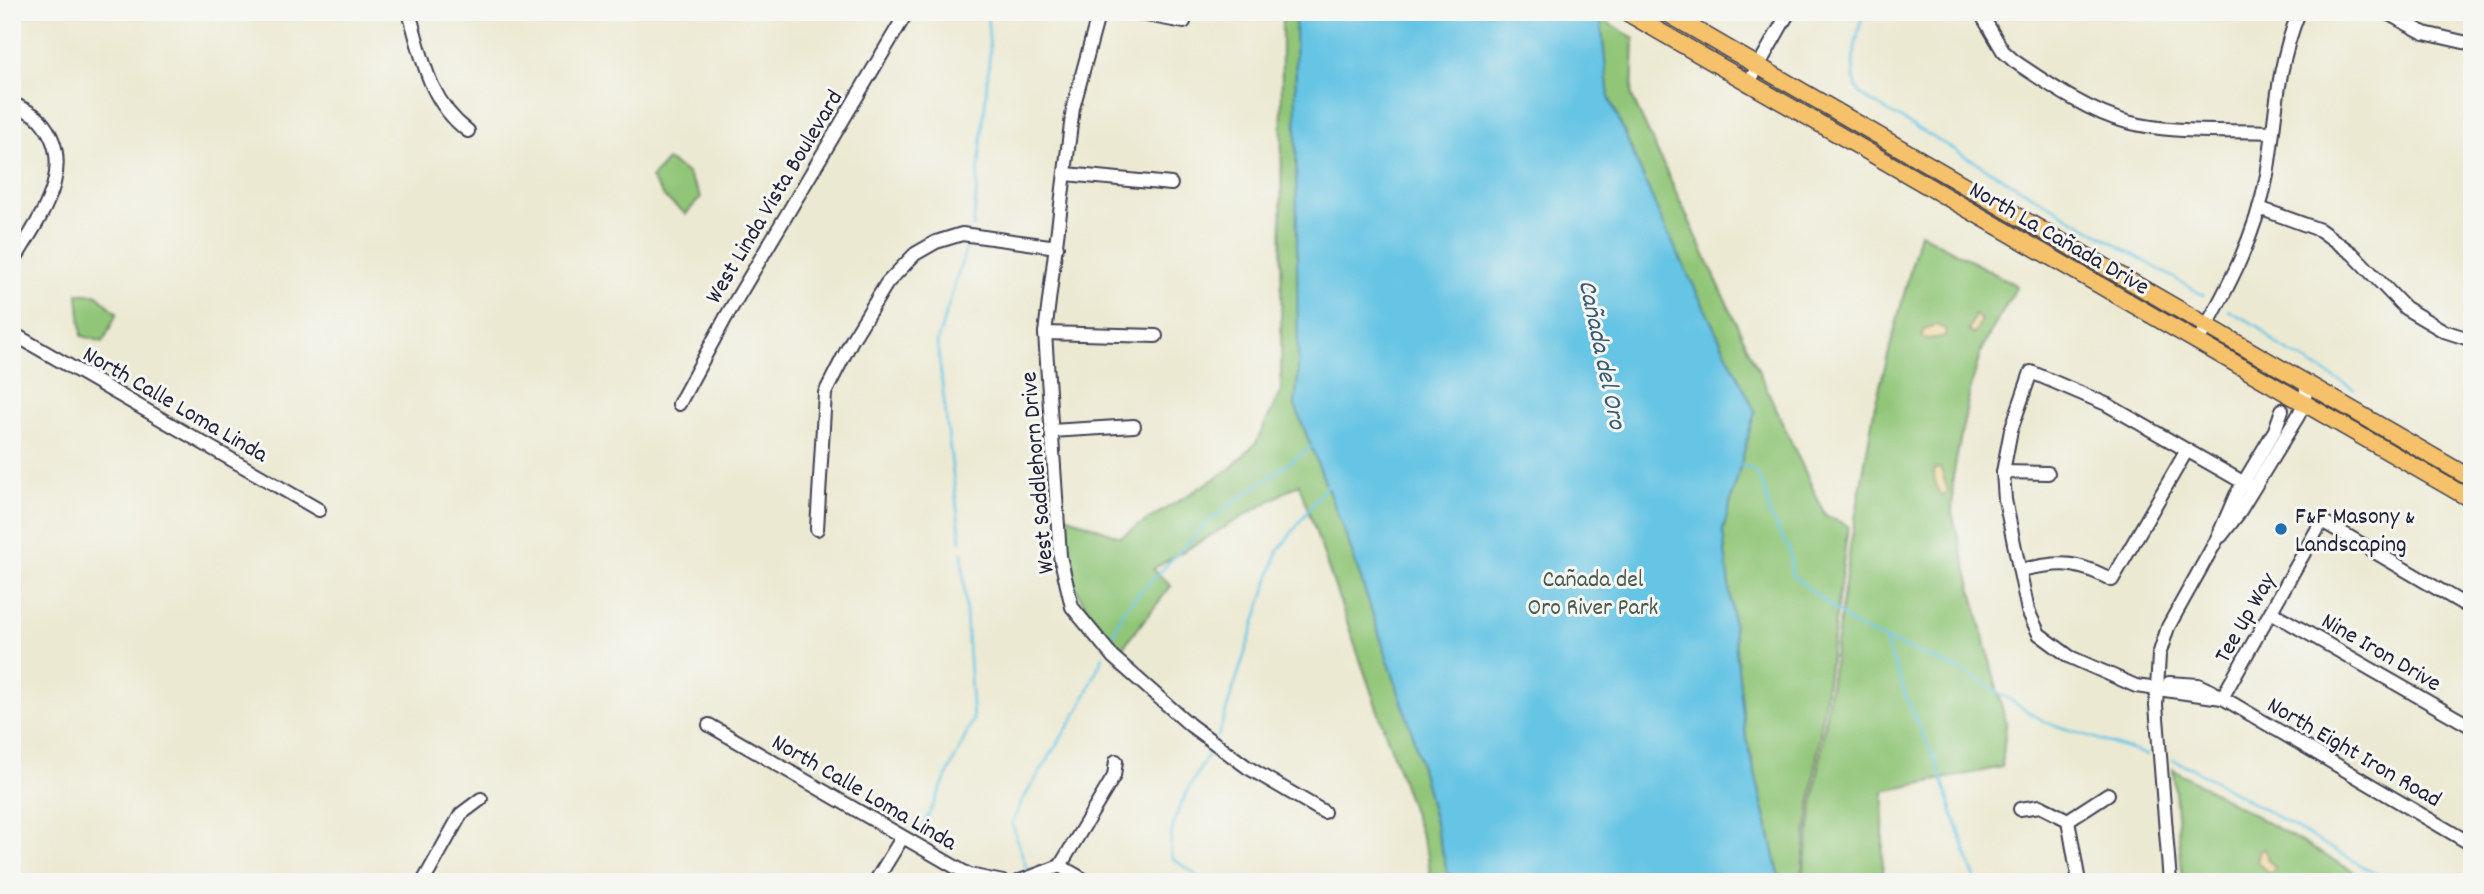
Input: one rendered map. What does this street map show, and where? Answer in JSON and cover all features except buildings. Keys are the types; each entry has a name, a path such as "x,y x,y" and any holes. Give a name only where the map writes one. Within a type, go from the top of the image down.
{"main road":[{"name":"North La Cañada Drive","path":"1626,12 2197,343 2292,403 2472,500"},
{"name":"North La Cañada Drive","path":"1665,12 2472,479"}],"street":[{"path":"409,12 431,90 453,120 468,131"},
{"name":"West Linda Vista Boulevard","path":"679,404 720,327 907,12"},
{"name":"West Saddlehorn Drive","path":"1099,12 1073,108 1045,333 1060,556 1072,607 1113,657 1190,725 1247,767 1324,812"},
{"path":"1130,12 1184,22"},
{"path":"1748,83 1789,12"},
{"path":"1980,12 2003,51 2014,61 2096,109 2123,121 2171,129 2272,132"},
{"path":"2197,343 2236,269 2259,208 2286,46 2299,12"},
{"path":"2385,12 2424,33 2472,44"},
{"path":"12,103 39,119 55,144 58,173 50,199 12,264"},
{"path":"1066,174 1171,184"},
{"path":"2259,208 2320,230 2353,254 2405,308 2444,331 2472,340"},
{"path":"817,529 825,393 852,340 887,284 915,254 936,242 962,234 1057,247"},
{"name":"North Calle Loma Linda","path":"12,333 319,510"},
{"path":"1045,333 1156,336"},
{"name":"North Eight Iron Road","path":"2187,450 2087,394 2031,372 2011,430 2003,472 2005,500 2032,622 2053,647 2107,675 2156,689 2222,698 2469,836"},
{"path":"2269,446 2270,425 2307,384"},
{"path":"2170,882 2156,689 2157,665 2168,627 2216,541 2232,523 2248,485 2292,403"},
{"path":"1051,431 1134,426"},
{"path":"2020,570 2054,563 2077,564 2112,580 2187,450 2248,485"},
{"path":"2003,472 2048,473"},
{"name":"Tee Up Way","path":"2222,698 2322,521 2472,609"},
{"name":"Nine Iron Drive","path":"2271,612 2472,727"},
{"name":"North Calle Loma Linda","path":"709,725 969,875 1003,882"},
{"path":"1017,882 1060,866 1114,776 1116,761"},
{"path":"2068,820 2109,794"},
{"path":"423,882 461,814 481,799"},
{"path":"2020,809 2040,806 2068,820"},
{"path":"2068,820 2079,882"},
{"path":"875,882 902,838"},
{"path":"1060,866 1088,882"}],"green space":[{"name":"Cañada del Oro River Park","path":"1282,12 1608,12 1608,23 1634,38 1632,97 1825,515 1848,526 1800,882 1431,882 1428,855 1299,484 1153,569 1171,586 1122,648 1083,603 1070,573 1061,514 1120,537 1230,469 1256,443 1281,391"},
{"path":"667,160 687,173 701,197 686,214 665,198 651,178"},
{"path":"1920,233 2017,286 1982,348 1970,390 1953,476 1952,513 2006,723 2002,767 1884,791 1882,882 1802,882 1850,548 1875,405"},
{"path":"78,294 96,294 117,313 103,342 82,336"},
{"path":"2173,769 2372,882 2183,882"}],"sand":[{"path":"1975,315 1982,320 1973,335 1968,331"},
{"path":"1936,325 1945,329 1946,337 1921,337 1924,329"},
{"path":"1935,468 1941,469 1948,491 1943,496 1935,484"},
{"path":"2265,849 2268,860 2276,868 2269,874 2257,862 2260,850"}],"water":[{"name":"Cañada del Oro River Park","path":"1295,12 1600,12 1609,97 1663,223 1755,411 1723,531 1745,731 1779,882 1450,882 1412,732 1349,544 1295,405 1298,376"}],"waterway":[{"path":"973,228 990,52 987,12"},
{"path":"1863,12 1853,66 1854,77 1862,96 2203,295"},
{"path":"961,541 937,342 968,242"},
{"path":"2228,310 2258,326 2277,345 2354,389"},
{"path":"1110,641 1124,609 1211,519 1314,445"},
{"path":"1738,464 1753,469 1764,487 1770,515 1790,551 1792,575 1856,627 1969,674 2045,722 2147,755"},
{"path":"1218,736 1278,551 1327,485"},
{"path":"921,831 973,720 962,552"},
{"path":"1885,640 1910,707 1937,765 1976,882"},
{"path":"1028,873 1012,824 1022,801 1081,706 1103,656"},
{"path":"1207,882 1172,858 1171,844 1176,816 1211,749"},
{"path":"2173,760 2192,768 2390,882"}],"place":[{"name":"F&F Masony & Landscaping","path":"2281,529"}],"water label":[{"name":"Cañada del Oro","path":"1604,354"}]}
